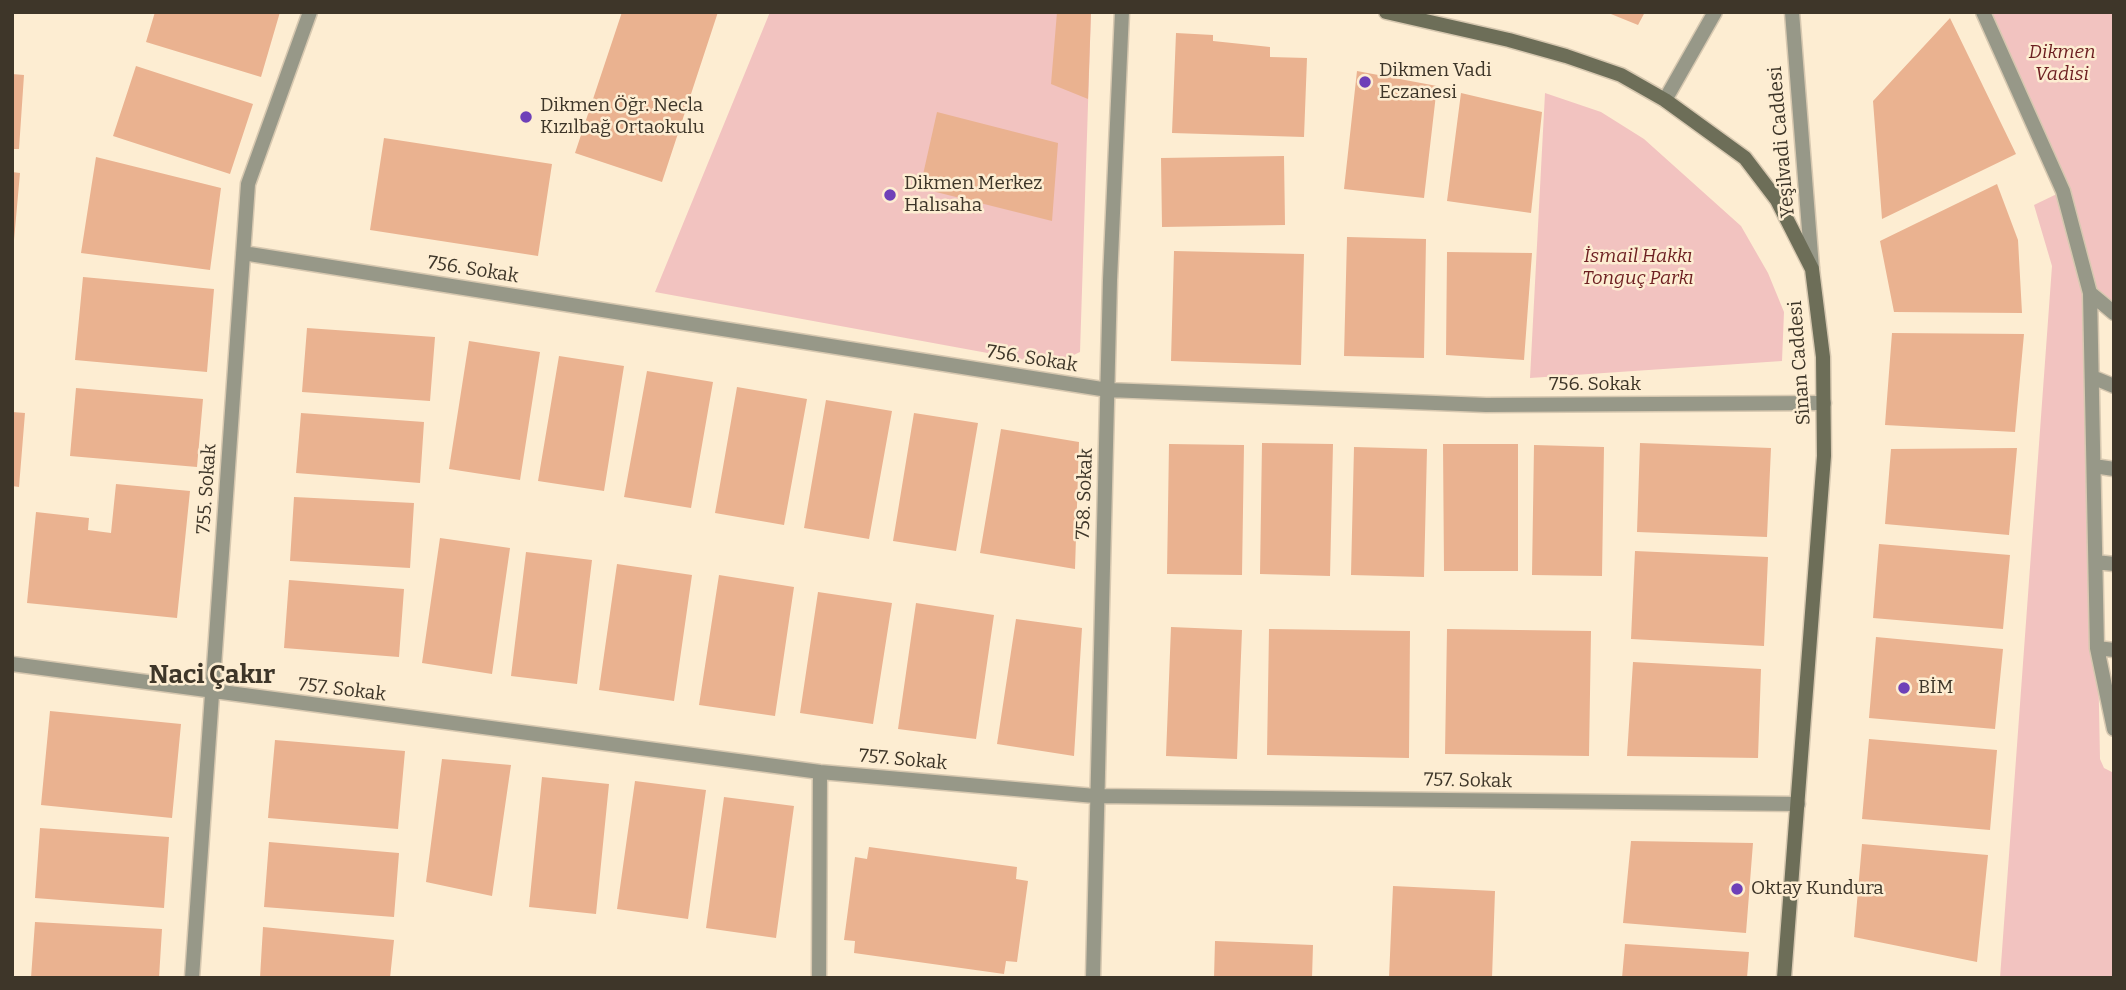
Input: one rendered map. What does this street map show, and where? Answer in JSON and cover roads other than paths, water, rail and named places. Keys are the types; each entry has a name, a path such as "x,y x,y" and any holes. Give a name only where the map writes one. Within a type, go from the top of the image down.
{"main road":[{"name":"Sinan Caddesi","path":"1385,12 1566,56 1621,75 1665,100 1745,158 1777,200 1812,269 1823,357 1824,456 1784,978"}],"street":[{"name":"755. Sokak","path":"191,978 248,184 310,12"},
{"name":"758. Sokak","path":"1093,978 1095,796 1122,12"},
{"path":"1665,100 1716,12"},
{"name":"Yeşilvadi Caddesi","path":"1792,12 1812,269"},
{"path":"1983,12 2063,191 2090,293 2097,648 2114,729"},
{"name":"756. Sokak","path":"243,253 1108,390 1486,405 1824,403"},
{"path":"2090,293 2114,313"},
{"path":"2092,377 2114,386"},
{"path":"2094,466 2114,469"},
{"path":"2096,562 2114,564"},
{"path":"2097,648 2114,650"},
{"name":"757. Sokak","path":"12,664 820,772 1095,796 1798,804"},
{"path":"819,978 820,772"}],"place":[{"name":"Dikmen Vadi Eczanesi","path":"1365,82"},
{"name":"Dikmen Öğr. Necla Kızılbağ Ortaokulu","path":"526,117"},
{"name":"Dikmen Merkez Halısaha","path":"890,195"},
{"name":"BİM","path":"1904,688"},
{"name":"Oktay Kundura","path":"1737,889"}],"district":[{"name":"Naci Çakır","path":"212,676"}],"park label":[{"name":"Dikmen Vadisi","path":"2062,64"},
{"name":"İsmail Hakkı Tonguç Parkı","path":"1638,268"}]}
